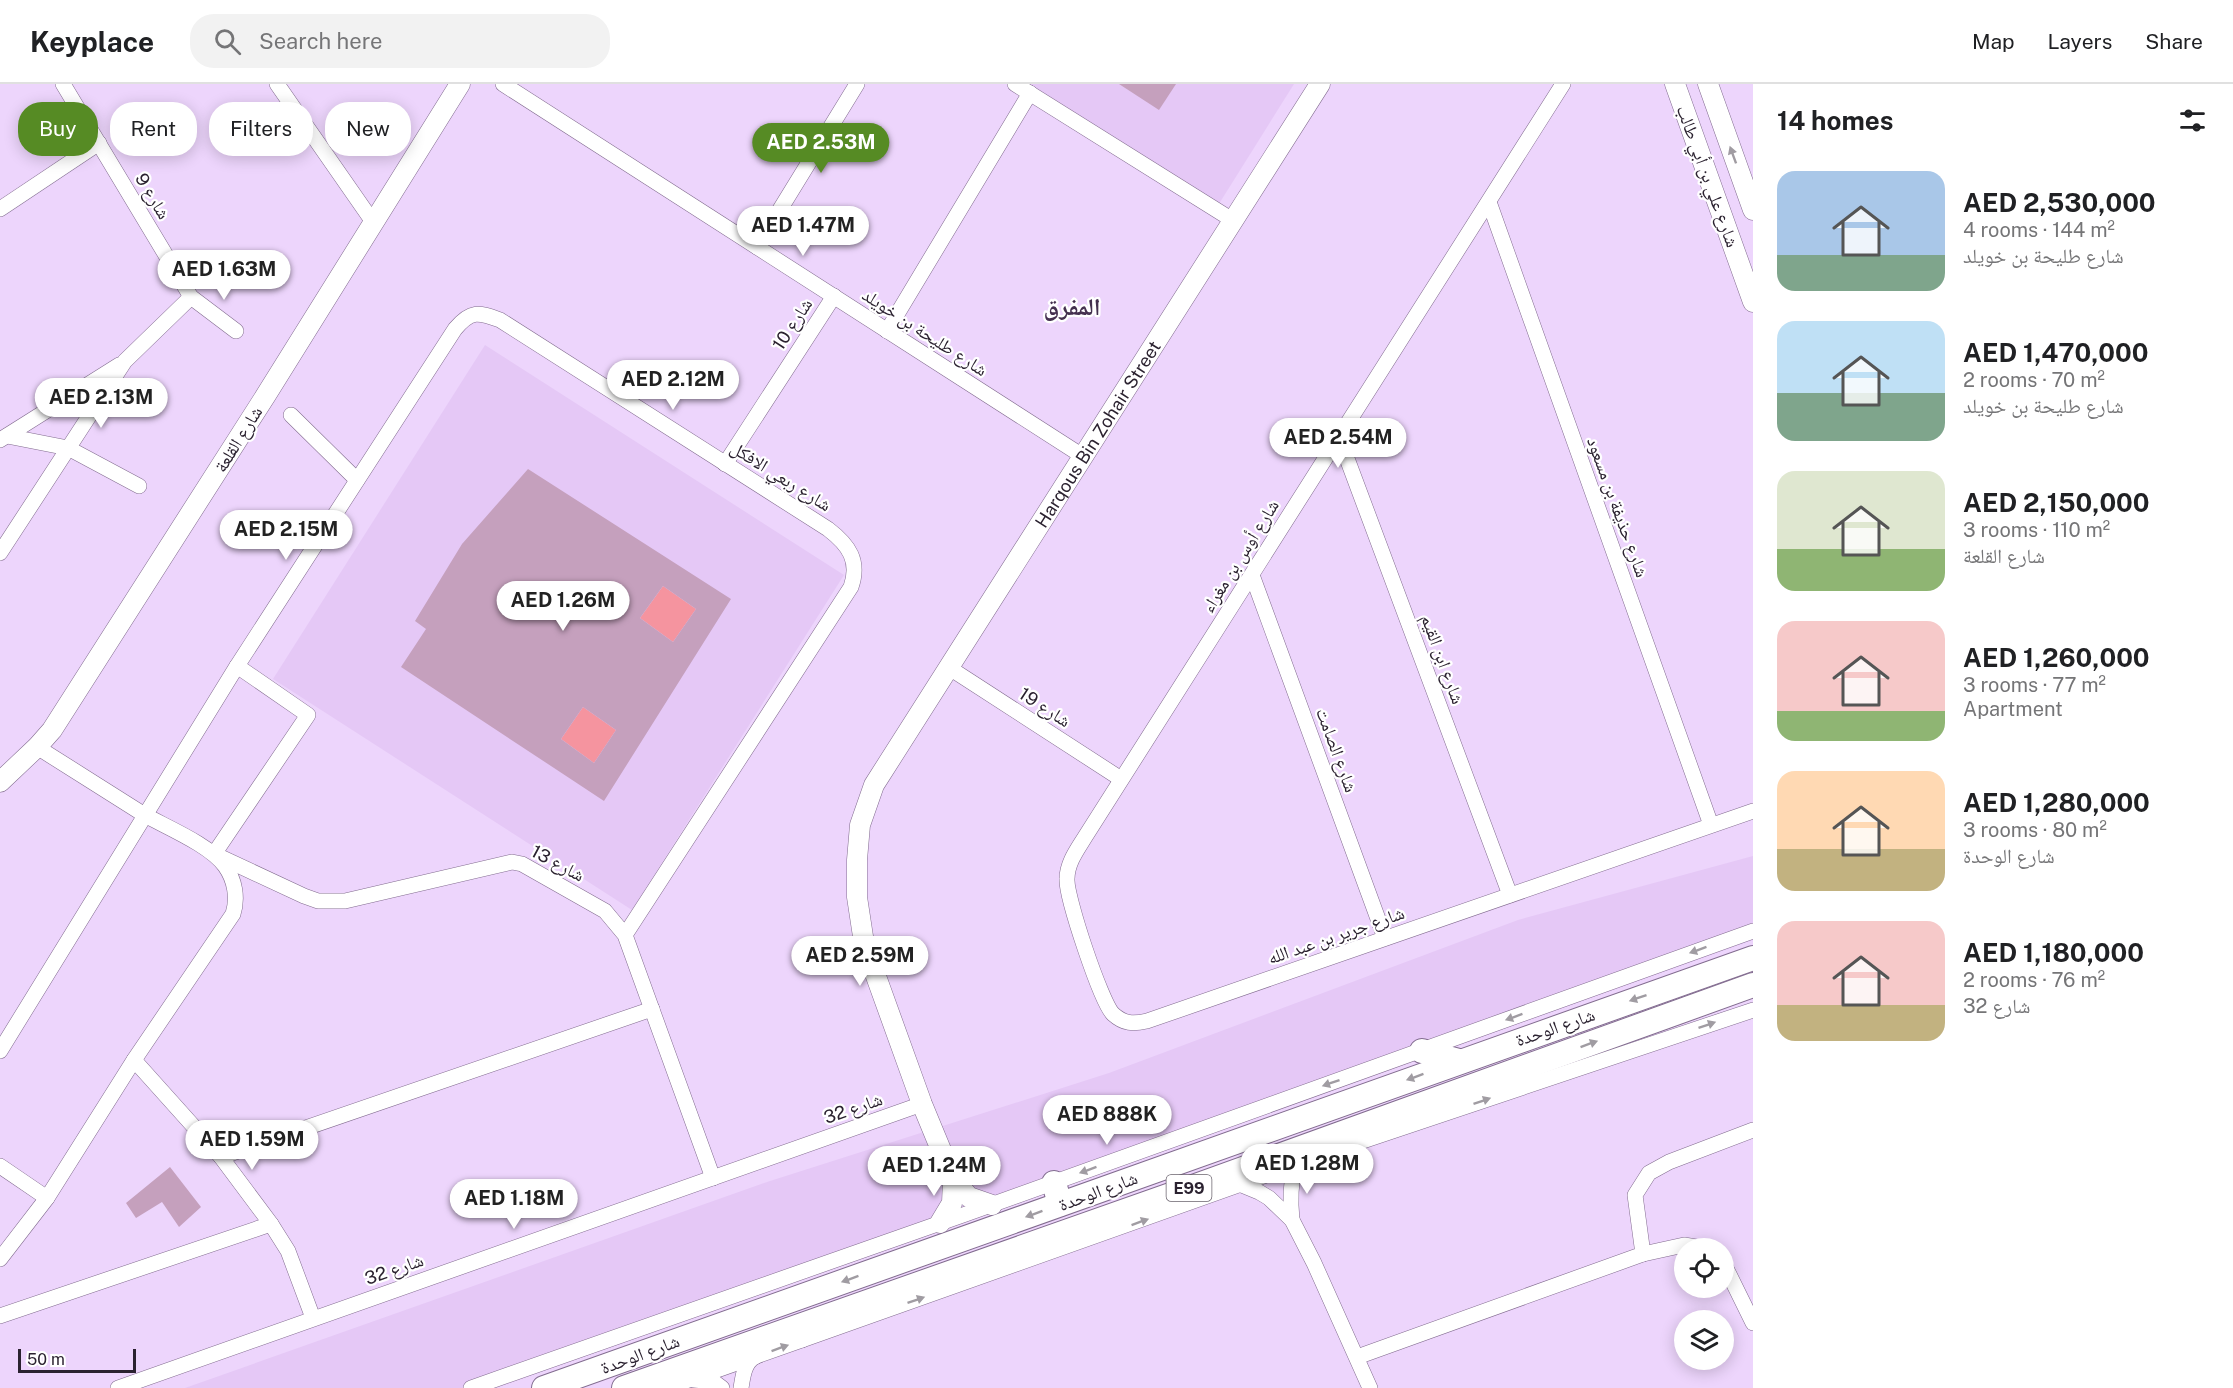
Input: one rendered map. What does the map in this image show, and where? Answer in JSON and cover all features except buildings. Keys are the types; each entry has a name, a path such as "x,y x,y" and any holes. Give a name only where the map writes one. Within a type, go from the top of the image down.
{"main road":[{"name":"شارع الوحدة","path":"544,1388 1057,1193 1459,1061 1753,958"},
{"name":"شارع الوحدة","path":"624,1388 823,1318 1182,1199 1367,1124 1753,985"},
{"path":"1422,1051 1459,1061"},
{"path":"1348,1146 1367,1124"}],"street":[{"name":"شارع 9","path":"63,84 192,297"},
{"path":"277,84 373,222"},
{"name":"شارع القلعة","path":"0,782 52,730 266,395 460,84"},
{"name":"شارع طليحة بن خويلد","path":"503,84 1084,457"},
{"path":"757,247 857,84"},
{"path":"1015,84 1234,221"},
{"name":"Harqous Bin Zohair Street","path":"952,1179 922,1104 864,943 857,897 860,825 874,785 1320,84"},
{"name":"شارع أوس بن مغراء","path":"1085,837 1563,84"},
{"name":"شارع علي بن أبي طالب","path":"1675,84 1753,302"},
{"name":"شارع علي بن أبي طالب","path":"1708,84 1748,188 1753,210"},
{"path":"888,331 1030,93"},
{"path":"0,209 99,143"},
{"name":"شارع حذيفة بن مسعود","path":"1488,202 1711,825"},
{"name":"شارع 10","path":"725,464 834,296"},
{"path":"4,438 125,361 192,297 236,331"},
{"name":"شارع ربعي الافكل","path":"357,480 463,320 478,313 500,320 828,529 844,543 853,559 855,575 851,587 625,935"},
{"path":"0,554 125,361"},
{"path":"0,1051 144,814 357,480 291,415"},
{"name":"شارع ابن القيم","path":"1339,437 1510,895"},
{"path":"4,438 69,448 139,486"},
{"name":"شارع الصامت","path":"1251,574 1385,938"},
{"path":"0,1259 47,1198 134,1060 233,914 236,898 234,885 225,866 214,854 308,715 237,666"},
{"name":"شارع 19","path":"948,667 1121,779"},
{"name":"شارع 13","path":"37,747 144,814 214,854 318,901 345,901 513,862 522,864 605,911 625,935 713,1178"},
{"name":"شارع جرير بن عبد الله","path":"1085,837 1069,864 1067,878 1071,909 1108,1009 1125,1023 1132,1024 1147,1021 1753,811"},
{"path":"471,1388 992,1204 1057,1193 1422,1051 1753,931"},
{"path":"221,1157 652,1009"},
{"path":"741,1388 746,1366 751,1359 1182,1199 1242,1185 1348,1146 1753,1010"},
{"path":"134,1060 221,1157 271,1224 288,1251 313,1318"},
{"name":"شارع 32","path":"118,1388 922,1104"},
{"path":"1643,1254 1635,1195 1649,1173 1670,1162 1753,1130"},
{"path":"0,1166 47,1198"},
{"path":"1292,1220 1290,1193 1295,1166"},
{"path":"952,1179 969,1197 992,1204"},
{"path":"940,1223 952,1203 952,1179"},
{"path":"1242,1185 1259,1191 1292,1220 1370,1388"},
{"path":"0,1316 271,1224"},
{"path":"1357,1357 1643,1254 1674,1247"},
{"path":"1734,1284 1753,1323"},
{"path":"802,1340 823,1318"},
{"path":"666,1388 757,1357"},
{"path":"688,1379 714,1382 722,1388"}],"shaded area":[{"path":"1024,84 1294,84 1217,207"},
{"path":"485,345 844,575 632,910 273,679"},
{"path":"663,586 696,609 673,642 640,618"},
{"path":"583,707 616,730 594,763 561,739"},
{"path":"1753,856 1753,940 496,1388 185,1388 770,1181 1109,1073 1518,920"}],"district":[{"name":"المفرق","path":"1072,306"}]}
